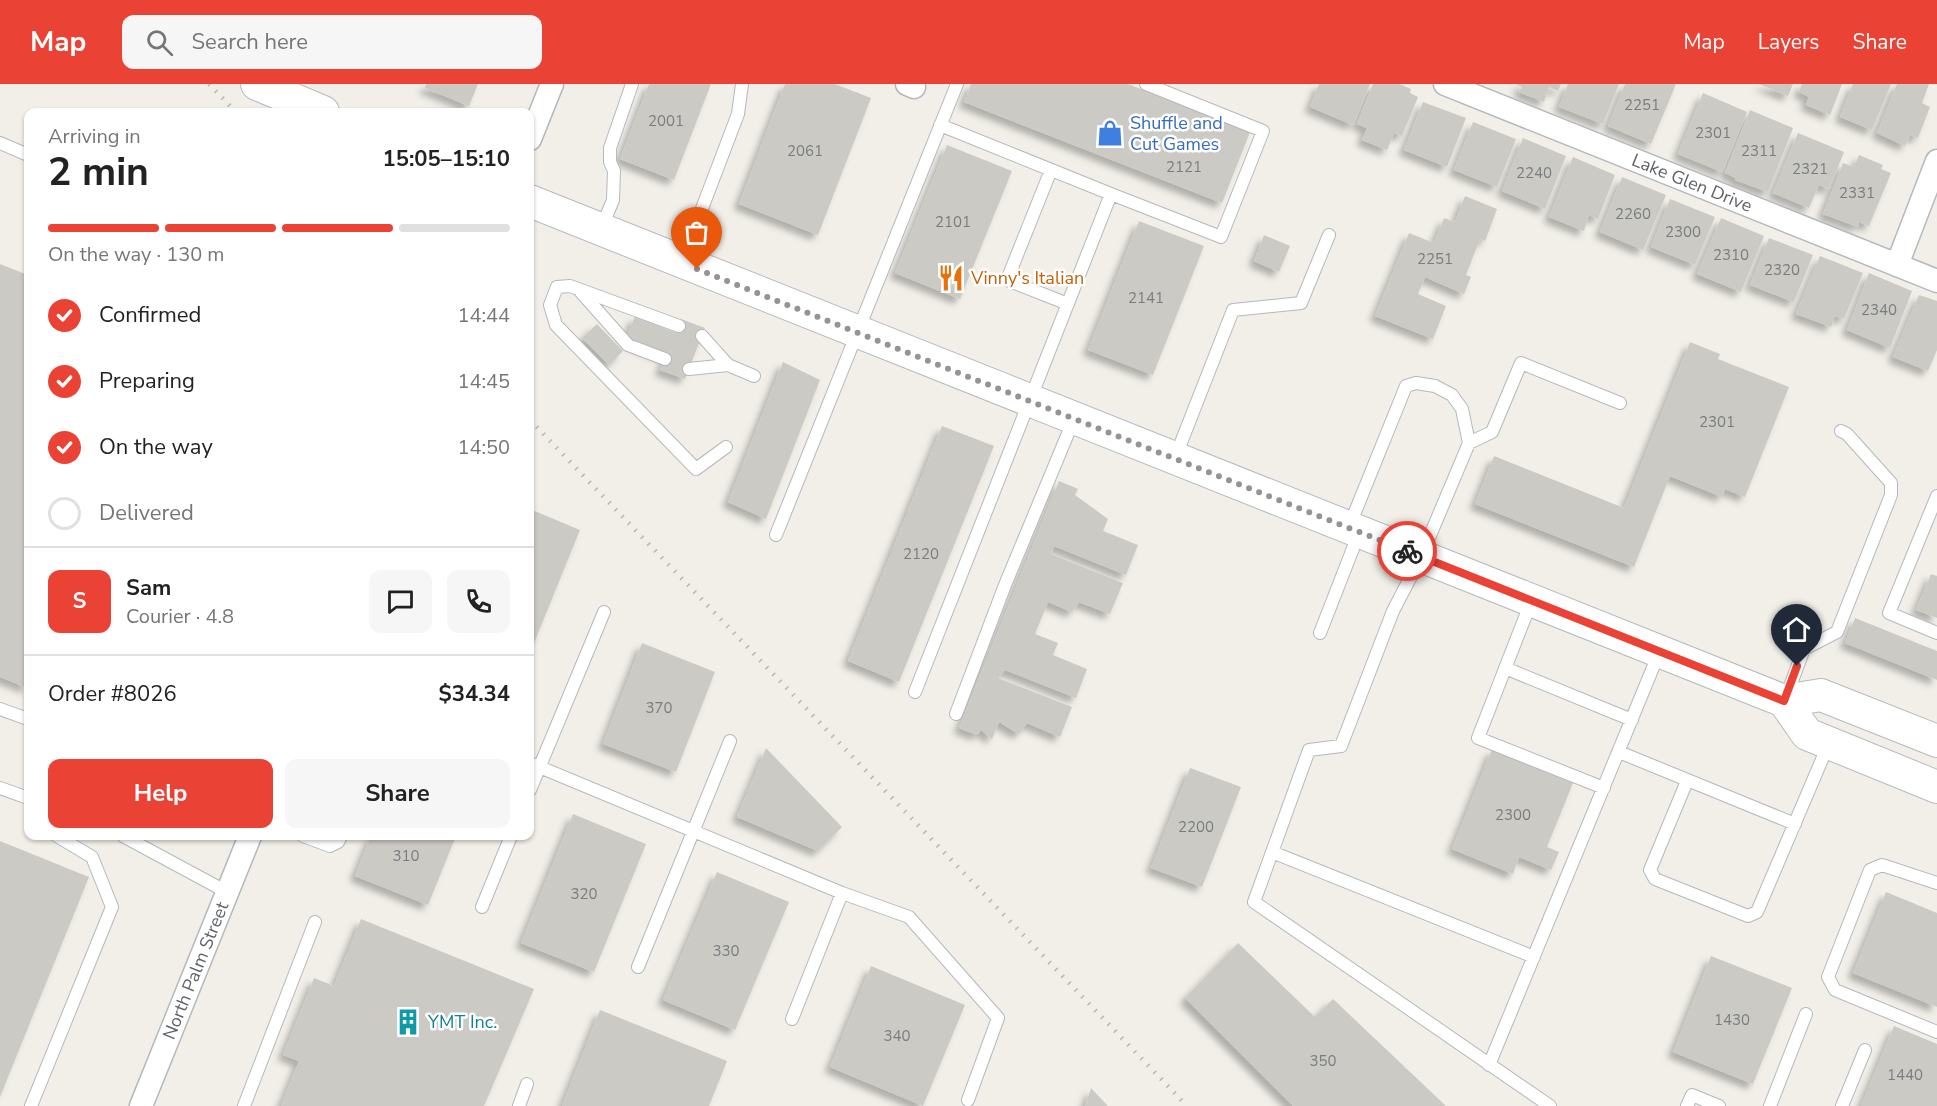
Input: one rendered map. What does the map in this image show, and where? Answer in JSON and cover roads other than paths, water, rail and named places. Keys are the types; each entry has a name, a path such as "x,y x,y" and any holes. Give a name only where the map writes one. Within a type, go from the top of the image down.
{"main road":[{"path":"257,84 314,108"},
{"path":"534,203 1784,701 1818,739 1937,787"},
{"path":"1784,701 1821,695 1937,741"}],"street":[{"path":"534,129 552,84"},
{"name":"Lake Glen Drive","path":"1445,84 1937,280"},
{"path":"1896,265 1937,161"},
{"name":"North Palm Street","path":"141,1106 248,840"}],"lane":[{"path":"601,230 613,200 614,171 610,162 610,148 632,84"},
{"path":"681,263 738,114 742,84"},
{"path":"776,535 957,84"},
{"path":"940,125 1221,237 1263,131 1146,84"},
{"path":"0,143 24,153"},
{"path":"1051,170 1007,280 1068,304"},
{"path":"915,692 1111,194"},
{"path":"1175,459 1233,310 1301,303 1329,235"},
{"path":"679,326 570,286 557,287 550,305 556,325 696,469 726,447"},
{"path":"580,290 628,345 664,359"},
{"path":"702,336 728,365 754,376"},
{"path":"1469,443 1492,432 1521,363 1620,403"},
{"path":"689,369 728,365"},
{"path":"1320,633 1406,386 1416,383 1435,386 1452,395 1462,409 1469,443 1421,557 1393,611 1341,746 1308,750 1254,902 1547,1104"},
{"path":"957,714 1005,585 1074,419"},
{"path":"1784,701 1804,649 1837,632 1891,495 1891,483 1841,430"},
{"path":"1937,496 1889,613 1937,633"},
{"path":"1531,600 1478,738 1604,788"},
{"path":"604,612 534,765 842,893 909,917 998,1018 968,1100"},
{"path":"1489,1065 1660,652"},
{"path":"1505,668 1632,720"},
{"path":"0,709 24,718"},
{"path":"1687,781 1650,870 1655,879 1748,916 1757,912 1795,824 1818,739"},
{"path":"638,967 730,741"},
{"path":"1619,752 1795,824"},
{"path":"0,789 24,796"},
{"path":"31,1106 112,907 92,857 64,840"},
{"path":"130,840 227,892"},
{"path":"314,840 330,846 339,840"},
{"path":"482,907 509,840"},
{"path":"1272,852 1534,957"},
{"path":"1937,883 1882,865 1870,870 1828,977 1835,990 1937,1032"},
{"path":"792,1019 842,893"},
{"path":"244,1106 315,922"},
{"path":"1770,1106 1806,1014"},
{"path":"1842,1106 1865,1050"},
{"path":"519,1106 527,1084"},
{"path":"1688,1106 1692,1095 1719,1106"}],"railway":[{"path":"209,84 232,108"},
{"path":"534,424 1187,1106"}],"place":[{"name":"Shuffle and Cut Games","path":"1110,133"},
{"name":"Vinny's Italian","path":"951,278"},
{"name":"YMT Inc.","path":"408,1022"}]}
